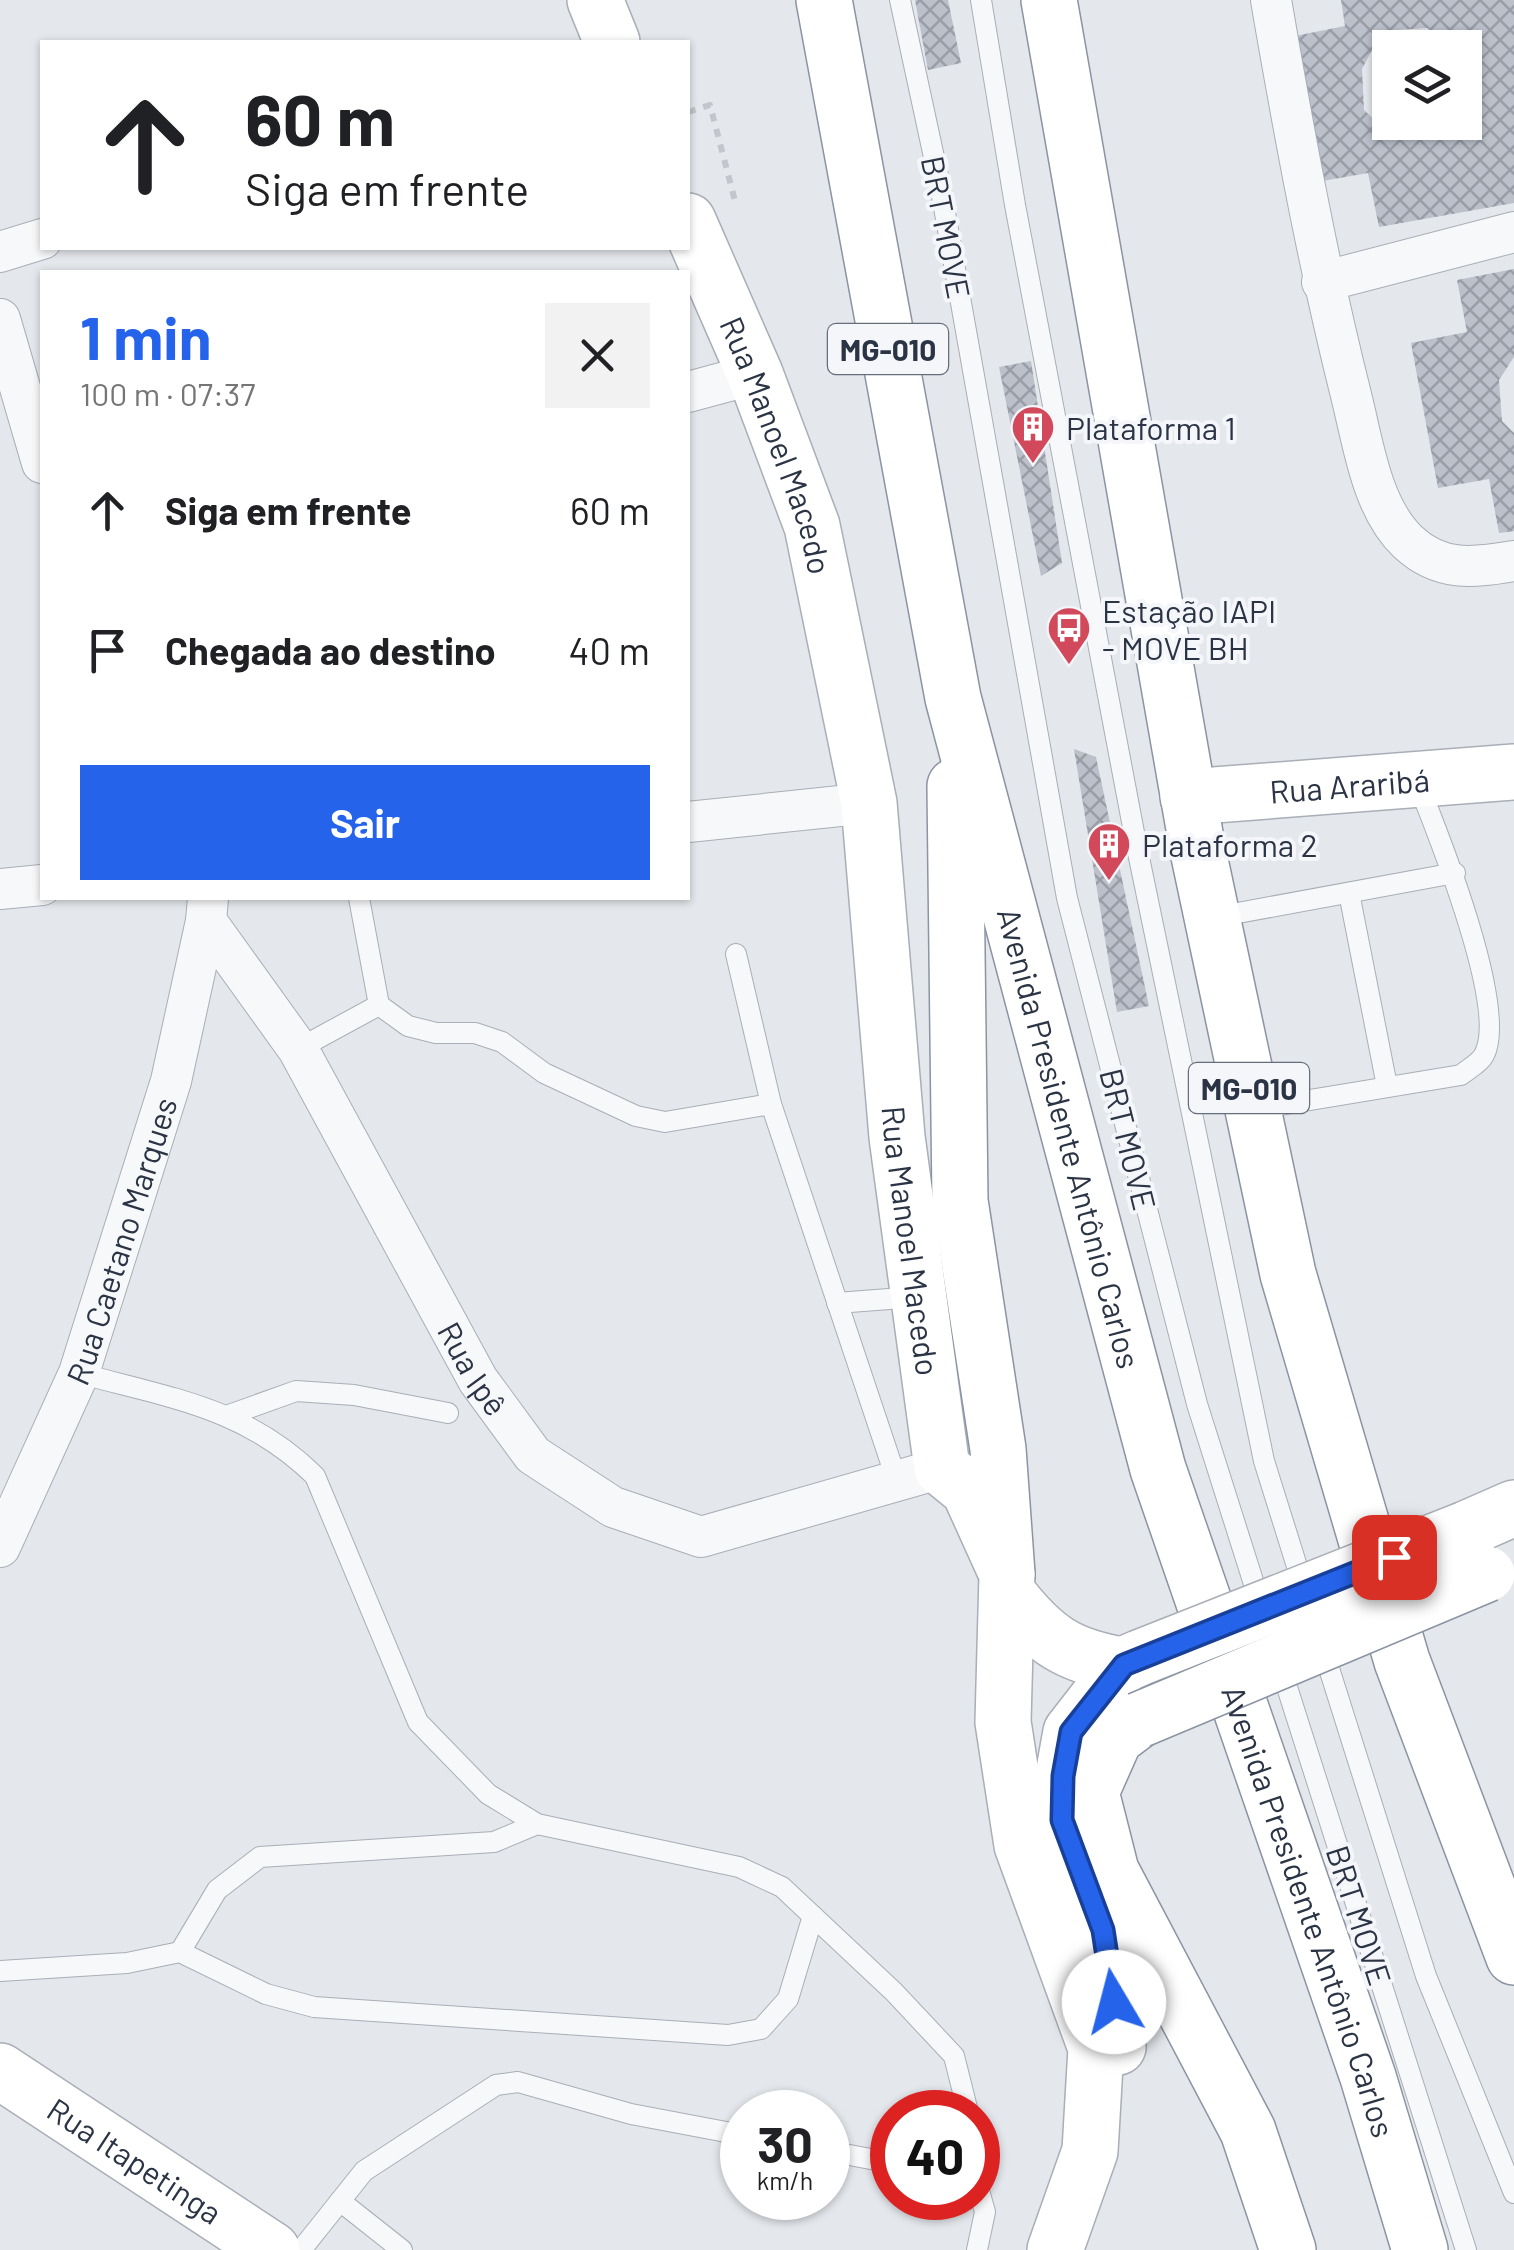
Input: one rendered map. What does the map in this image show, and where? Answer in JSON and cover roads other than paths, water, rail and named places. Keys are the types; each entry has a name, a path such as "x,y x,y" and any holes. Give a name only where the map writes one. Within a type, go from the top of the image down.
{"main road":[{"path":"595,0 611,40"},
{"path":"798,0 839,74"},
{"name":"Avenida Presidente Antônio Carlos","path":"824,0 954,698 1158,1470 1368,2077 1420,2250"},
{"name":"MG-010","path":"1048,0 1188,797 1288,1274 1402,1660 1514,1957"},
{"name":"Rua Manoel Macedo","path":"712,215 754,374 812,526 869,803 897,1137 921,1297 919,1474"},
{"path":"954,698 960,1201 998,1449 1008,1584 1003,1722 1022,1845 1096,2048 1090,2151 1056,2250"},
{"name":"Rua Araribá","path":"1188,797 1514,772"},
{"path":"919,1474 969,1490 1008,1584 1029,1620 1082,1658 1131,1662 1495,1545"},
{"path":"1288,2250 1248,2131 1111,1871 1091,1792 1115,1738 1138,1720 1495,1545"},
{"path":"1066,2250 1112,2140 1119,2038 1103,1930 1062,1820 1063,1776 1071,1732 1131,1662"},
{"name":"Rua Itapetinga","path":"0,2071 272,2250"}],"street":[{"path":"1270,0 1322,282 1372,472 1396,528 1424,556 1449,566 1477,568 1514,561"},
{"path":"1322,282 1514,232"},
{"path":"0,252 40,240"},
{"path":"0,319 40,456"},
{"path":"690,391 754,374"},
{"path":"690,822 869,803"},
{"path":"0,888 40,885"},
{"name":"Rua Ipê","path":"207,909 298,1049 478,1380 533,1456 613,1507 701,1537 919,1474"},
{"name":"Rua Caetano Marques","path":"0,1547 79,1374 171,1081 207,909"}],"lane":[{"name":"BRT MOVE","path":"900,0 940,185 1067,898 1197,1404 1466,2250"},
{"name":"BRT MOVE","path":"981,0 1015,205 1136,843 1264,1461 1426,1976 1514,2193"},
{"path":"1253,1109 1461,1075 1484,1058 1490,1039 1488,1007 1455,873 1416,779"},
{"path":"1212,918 1455,873"},
{"path":"1349,892 1387,1086"},
{"path":"359,900 378,1006 408,1026 436,1033 475,1033 502,1042 544,1073 636,1116 664,1122 771,1104"},
{"path":"736,954 771,1104 837,1303 919,1474"},
{"path":"298,1049 378,1006"},
{"path":"837,1303 921,1297"},
{"path":"79,1374 229,1415 283,1445 314,1476 418,1722 488,1794 537,1824 740,1867 782,1887 954,2056 962,2090"},
{"path":"229,1415 296,1390 354,1395 448,1413"},
{"path":"180,1952 217,1890 260,1857 494,1842 537,1824"},
{"path":"0,1970 128,1963 180,1952 266,1994 314,2007 728,2035 761,2029 788,1999 813,1916"},
{"path":"300,2250 364,2171 496,2085 518,2082 631,2114 720,2131"},
{"path":"340,2201 402,2250"},
{"path":"977,2250 983,2220"}],"place":[{"name":"Plataforma 1","path":"1033,465"},
{"name":"Estação IAPI - MOVE BH","path":"1069,666"},
{"name":"Plataforma 2","path":"1109,882"}]}
